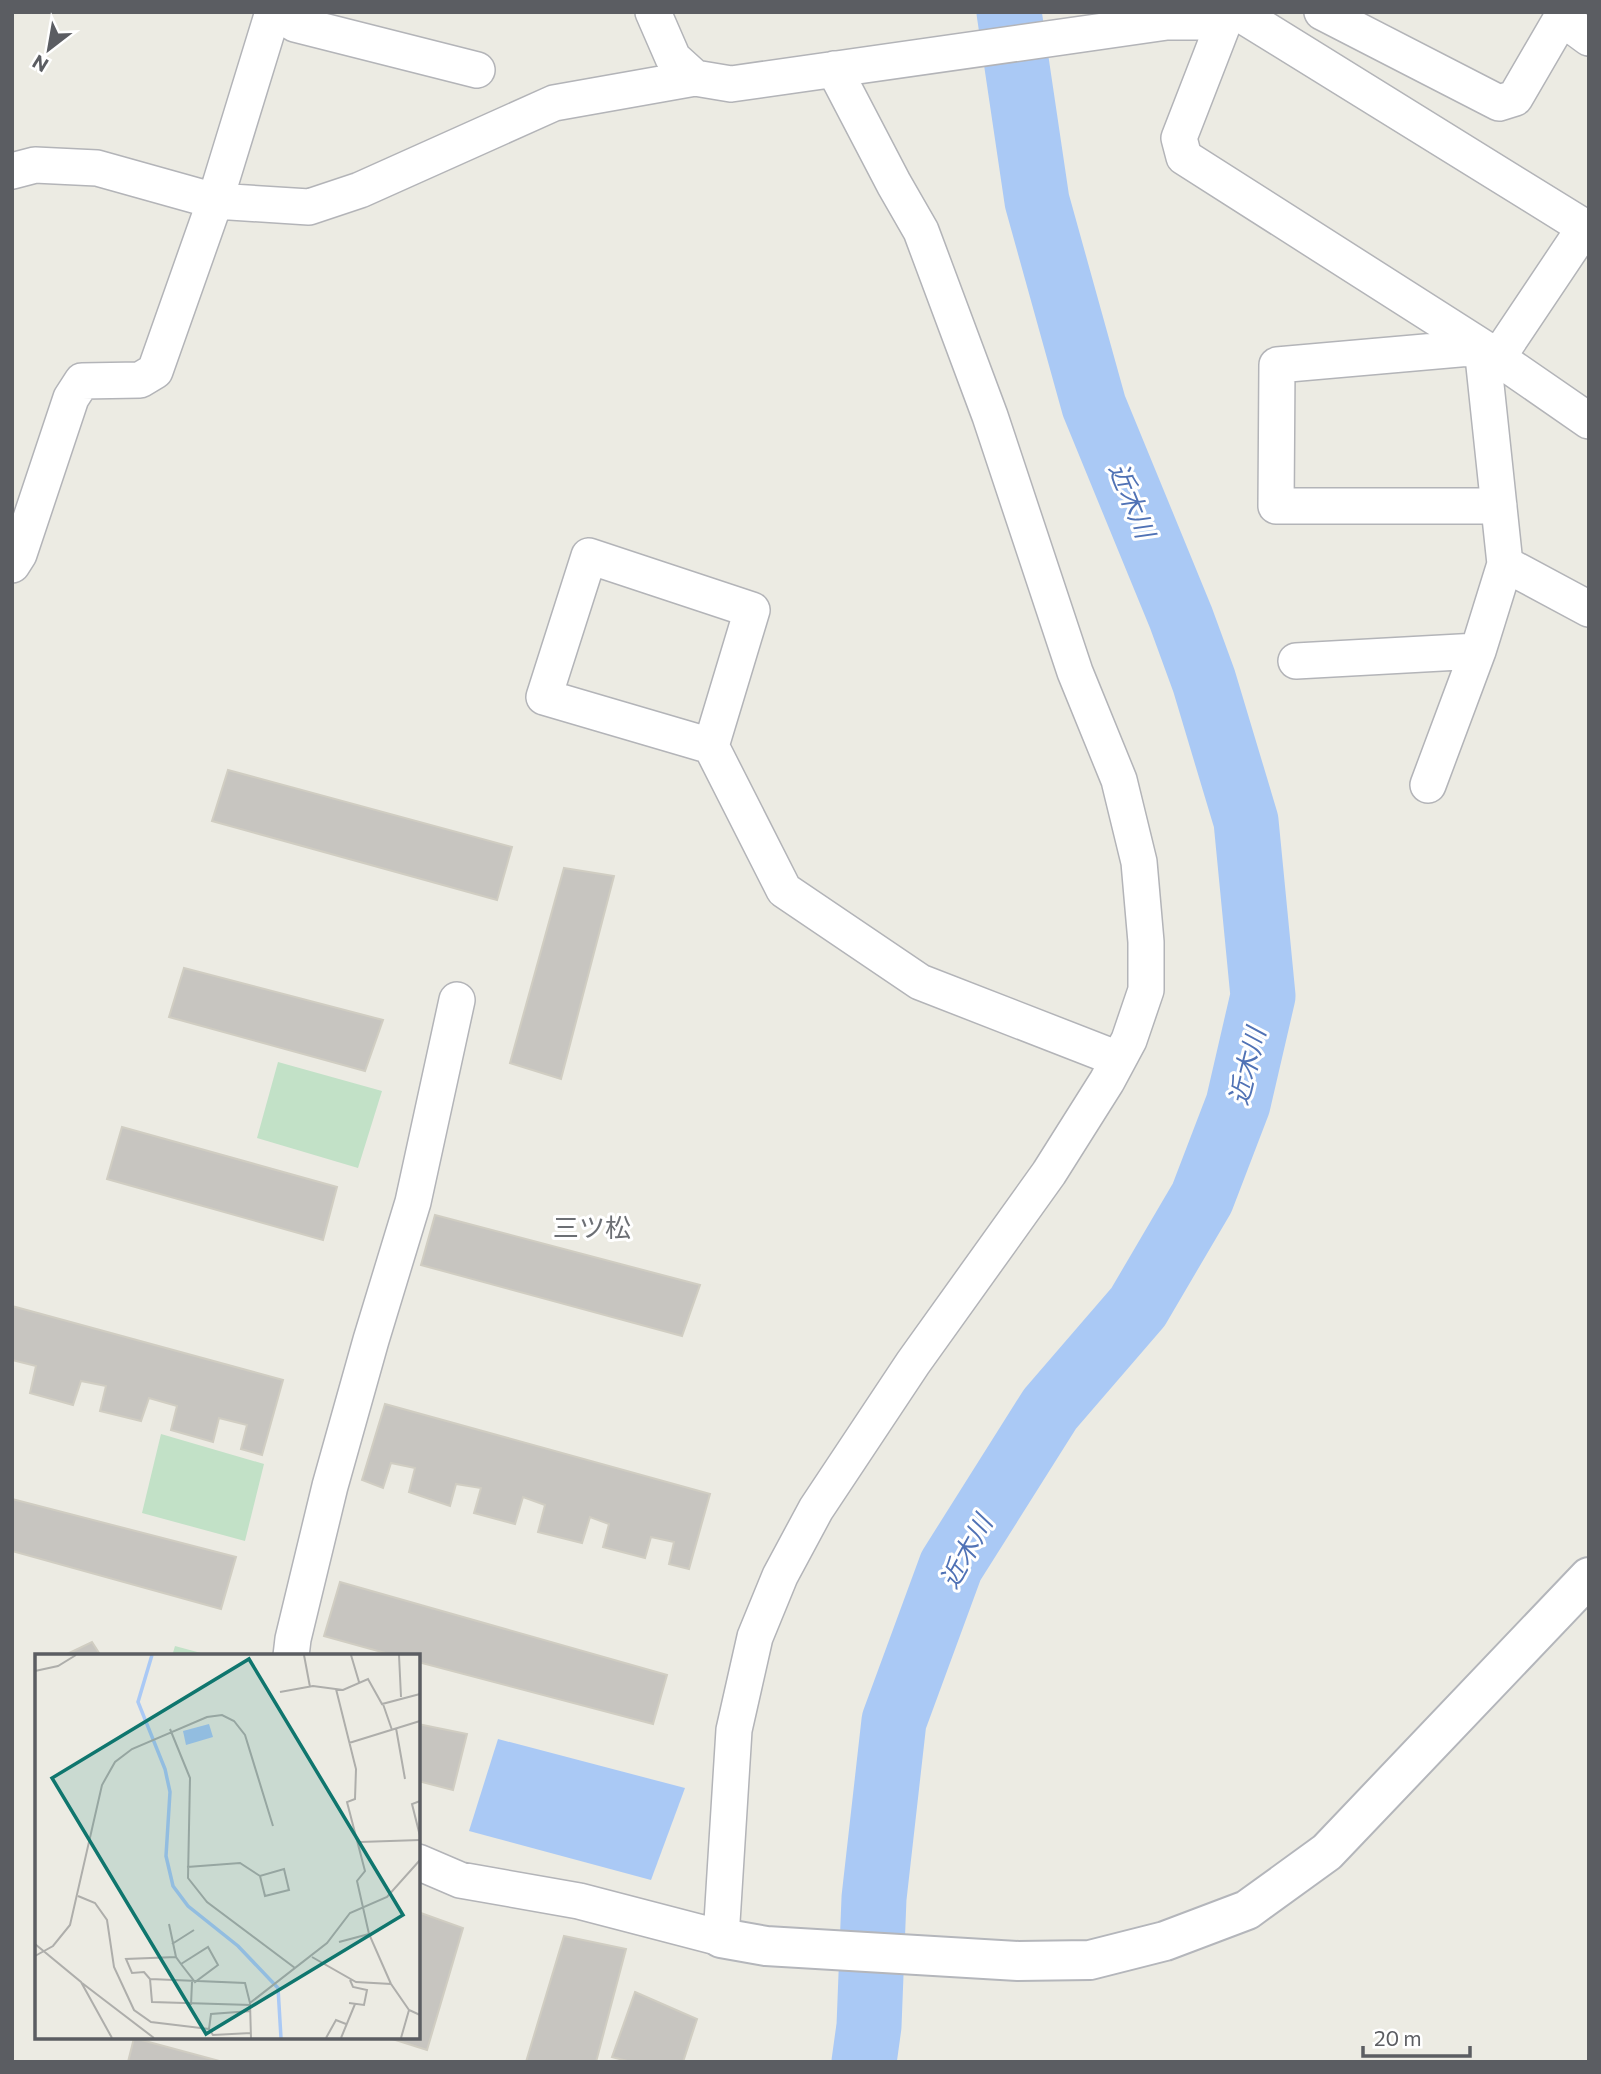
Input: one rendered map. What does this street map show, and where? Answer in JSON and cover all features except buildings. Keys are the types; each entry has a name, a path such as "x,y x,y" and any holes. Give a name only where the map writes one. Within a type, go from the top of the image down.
{"street":[{"path":"12,565 19,554 71,397 82,381 141,380 155,371 215,201 273,12"},
{"path":"279,12 295,24 477,70"},
{"path":"653,12 673,58 695,78"},
{"path":"1322,12 1499,103 1515,98 1572,23"},
{"path":"12,171 35,165 97,168 215,201 309,207 359,190 554,103 695,78 731,84 1230,15 1587,228 1490,352 1505,564 1478,651 1428,785"},
{"path":"1230,15 1180,138 1184,157 1490,352 1589,421"},
{"path":"721,1938 734,1730 755,1637 780,1576 824,1498 913,1363 1049,1173 1129,1040 1146,990 1146,942 1139,862 1119,780 1075,672 990,416 921,232 834,69"},
{"path":"1490,352 1278,365 1276,506 1499,506"},
{"path":"711,746 544,697 589,556 752,610 711,746 784,890 920,982 1118,1059"},
{"path":"1505,564 1589,609"},
{"path":"1296,662 1478,651"},
{"path":"291,1654 330,1486 413,1202 457,1000"},
{"path":"420,1863 460,1880 579,1901 721,1938 766,1946 1018,1961 1090,1960 1166,1941 1247,1910 1327,1852 1589,1577"}],"green space":[{"path":"278,1062 382,1091 358,1168 257,1138"},
{"path":"161,1434 264,1464 245,1541 142,1513"},
{"path":"175,1646 205,1654 173,1654"}],"water":[{"path":"498,1739 685,1788 651,1880 469,1831"}],"waterway":[{"name":"近木川","path":"864,2062 869,2026 874,1898 894,1721 951,1566 1050,1409 1138,1307 1202,1198 1238,1104 1263,996 1246,821 1204,681 1181,618 1094,406 1037,201 1009,12"}],"district":[{"name":"三ツ松","path":"592,1226"}]}
